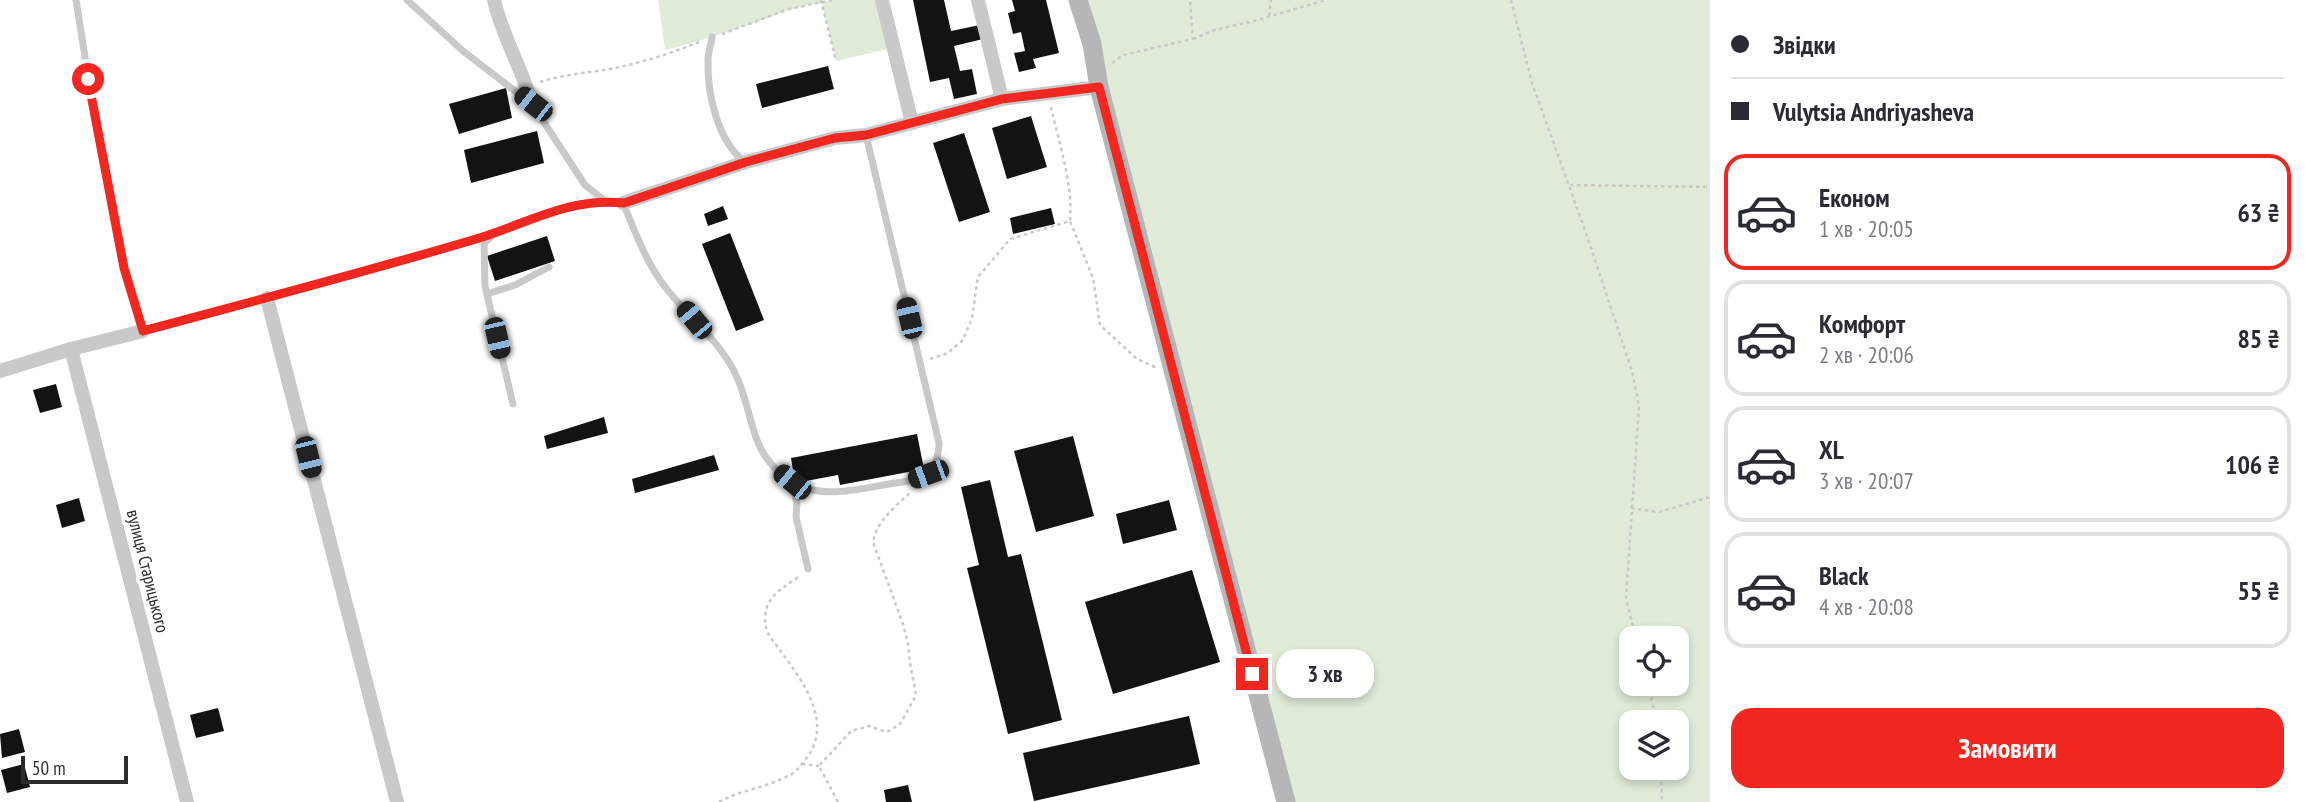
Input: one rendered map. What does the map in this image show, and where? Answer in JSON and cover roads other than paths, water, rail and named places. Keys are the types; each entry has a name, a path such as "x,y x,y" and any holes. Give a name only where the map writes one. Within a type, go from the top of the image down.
{"street":[{"path":"494,0 533,104"},
{"path":"882,0 912,123"},
{"path":"978,0 1002,99"},
{"path":"1078,0 1286,802"},
{"path":"624,203 746,162 835,138 866,135 1002,99 1048,93 1098,80"},
{"path":"267,298 397,802"},
{"path":"0,371 143,331"},
{"name":"вулиця Старицького","path":"71,349 187,802"}],"lane":[{"path":"76,0 96,126 119,242 143,331 494,234 551,211 584,202 624,203 644,253 661,281 722,349 744,395 754,438 768,463 792,482 810,490 828,492 907,482 928,474 938,461 939,443 866,135"},
{"path":"407,0 463,51 533,104 585,185 605,201"},
{"path":"712,37 708,55 711,94 724,135 737,156 746,162"},
{"path":"494,234 484,243 487,293 513,404"},
{"path":"487,293 515,285 549,267"},
{"path":"792,482 797,502 796,517 808,569"}]}
